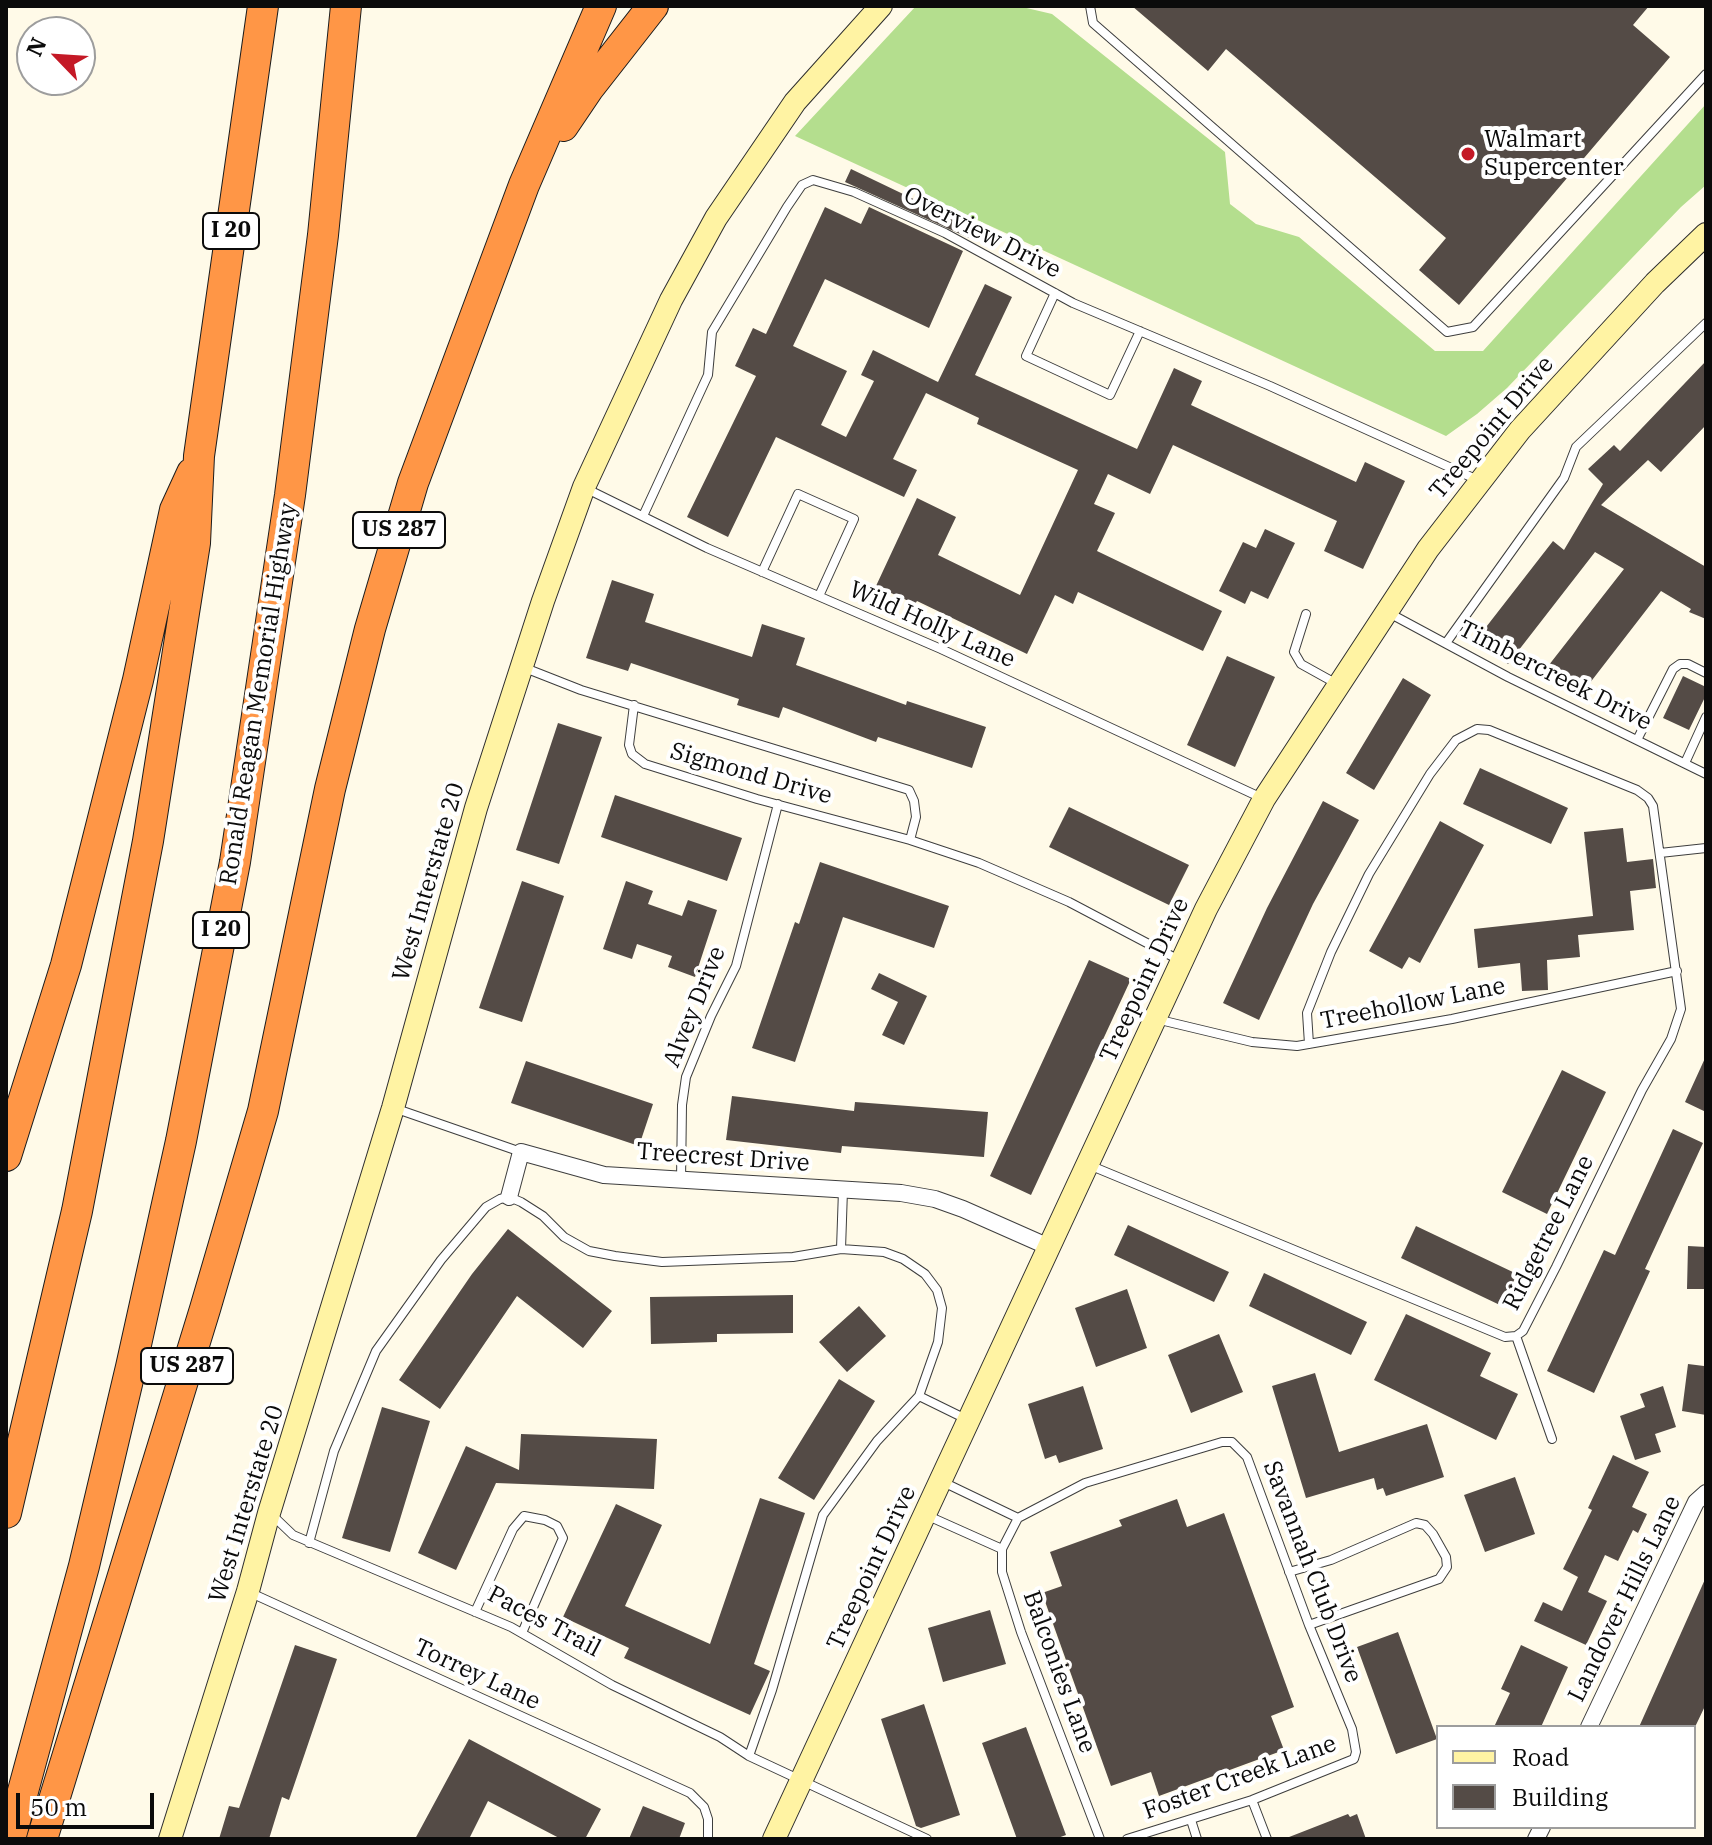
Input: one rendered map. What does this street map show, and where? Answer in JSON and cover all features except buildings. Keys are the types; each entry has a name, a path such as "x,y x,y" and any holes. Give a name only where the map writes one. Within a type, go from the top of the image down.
{"highway":[{"name":"I 20","path":"6,1513 77,1211 148,841 195,543 199,456 263,6"},
{"name":"Ronald Reagan Memorial Highway","path":"10,1839 84,1566 131,1367 181,1141 235,862 292,480 323,235 346,6"},
{"name":"US 287","path":"42,1839 263,1111 330,789 379,599 413,483 524,185 601,6"},
{"path":"524,185 588,89 653,6"},
{"path":"6,1156 70,950 138,680 175,510 199,456"}],"main road":[{"name":"West Interstate 20","path":"170,1839 393,1108 476,808 543,601 584,487 671,300 716,218 795,102 881,6"},
{"name":"Treepoint Drive","path":"774,1839 1206,909 1264,799 1428,549 1480,481 1560,385 1655,283 1706,234"}],"street":[{"name":"Treecrest Drive","path":"521,1152 604,1175 901,1193 935,1199 1049,1247"},
{"path":"509,1197 521,1152"},
{"name":"Landover Hills Lane","path":"1590,1725 1696,1502 1706,1493"}],"lane":[{"path":"1090,6 1093,23 1447,332 1473,327 1706,74"},
{"name":"Overview Drive","path":"643,516 708,375 712,332 802,185 813,180 854,192 945,233 1055,293 1480,481"},
{"path":"1055,293 1026,356 1110,395 1140,331"},
{"path":"1446,643 1564,478 1576,447 1706,323"},
{"name":"Wild Holly Lane","path":"584,487 762,572 941,649 1264,799"},
{"path":"762,572 798,494 854,519 819,596"},
{"name":"Timbercreek Drive","path":"1386,612 1706,774"},
{"path":"1306,614 1294,652 1301,664 1337,684"},
{"path":"1637,740 1673,669 1680,664 1688,664 1706,673"},
{"name":"Sigmond Drive","path":"523,667 581,690 909,790 916,817 910,840"},
{"name":"Sigmond Drive","path":"634,705 629,745 632,754 645,764 910,840 979,863 1040,889 1182,962"},
{"path":"1685,763 1706,717"},
{"name":"Ridgetree Lane","path":"1088,1165 1505,1337 1516,1336 1523,1331 1556,1267 1642,1090 1671,1039 1681,1009 1653,806 1648,798 1637,790 1489,730 1477,729 1456,740 1430,774 1369,874 1331,952 1307,1013 1309,1044"},
{"name":"Alvey Drive","path":"681,1181 682,1105 686,1077 736,966 778,804"},
{"path":"1660,853 1706,848"},
{"name":"Treehollow Lane","path":"1156,1019 1252,1042 1297,1046 1452,1019 1677,971"},
{"name":"Treecrest Drive","path":"393,1108 521,1152"},
{"path":"841,1249 843,1190"},
{"path":"309,1543 334,1451 376,1351 441,1260 486,1207 509,1197 543,1216 564,1237 589,1251 662,1262 793,1257 841,1249 884,1252 903,1259 925,1274 937,1290 942,1308 938,1342 919,1396 877,1441 823,1515 772,1690 749,1756"},
{"path":"1516,1336 1552,1439"},
{"path":"919,1396 969,1421"},
{"name":"Savannah Club Drive","path":"1018,1518 1085,1483 1222,1442 1232,1442 1247,1457 1309,1625 1352,1729 1354,1746"},
{"path":"925,1515 1002,1549 1018,1518 941,1481"},
{"name":"Paces Trail","path":"269,1513 293,1535 522,1633 612,1685 802,1780"},
{"path":"475,1612 513,1529 524,1516 545,1520 557,1526 563,1538 522,1633"},
{"path":"1289,1572 1331,1560 1416,1523 1425,1525 1433,1534 1446,1557 1447,1567 1439,1579 1309,1625"},
{"name":"Balconies Lane","path":"1002,1549 1002,1572 1021,1632 1100,1839"},
{"name":"Torrey Lane","path":"248,1591 690,1793 704,1807 708,1819 708,1839"},
{"name":"Foster Creek Lane","path":"1127,1839 1252,1800 1354,1759 1354,1746"},
{"path":"802,1780 927,1839"},
{"path":"1252,1800 1267,1839"},
{"path":"1191,1820 1197,1839"}],"green space":[{"path":"916,6 1018,6 1052,14 1225,152 1230,204 1256,224 1299,237 1435,351 1483,351 1706,104 1706,185 1681,207 1507,388 1446,436 795,136"}],"place":[{"name":"Walmart Supercenter","path":"1468,154"}]}
